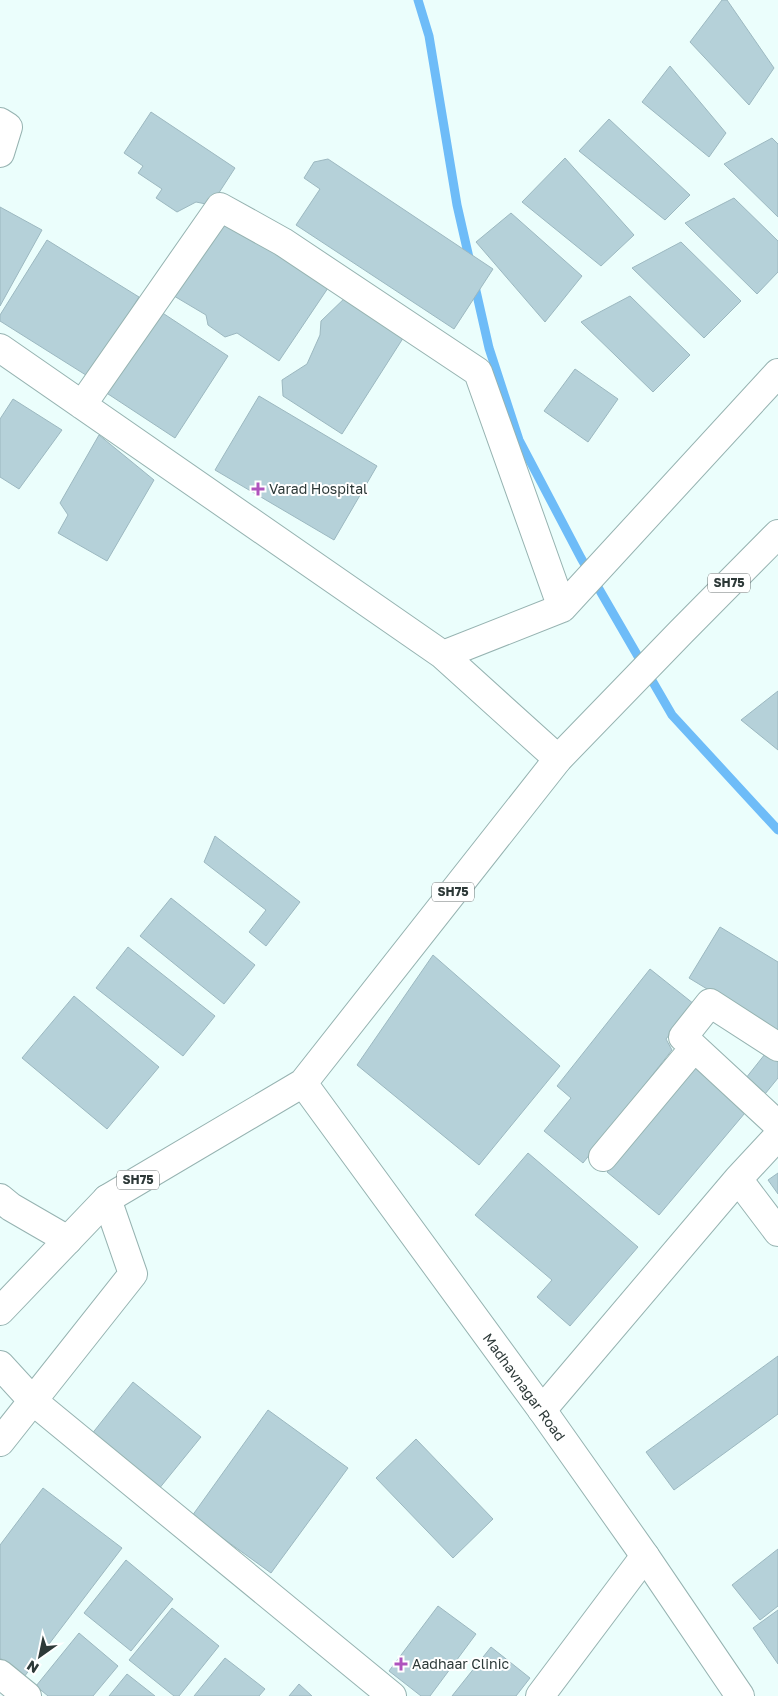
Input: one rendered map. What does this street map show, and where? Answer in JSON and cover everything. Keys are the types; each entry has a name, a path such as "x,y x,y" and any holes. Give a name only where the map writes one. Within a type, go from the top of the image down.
{"street":[{"path":"0,122 8,127 0,152"},
{"path":"82,405 220,207 283,242 478,372 562,608"},
{"path":"0,348 443,655 558,759"},
{"path":"443,655 562,608 778,373"},
{"name":"SH75","path":"0,1311 107,1199 303,1083 558,759 778,534"},
{"path":"778,1047 710,1003 683,1038 778,1124"},
{"path":"603,1157 694,1048"},
{"name":"Madhavnagar Road","path":"303,1083 542,1410 645,1556 740,1696"},
{"path":"542,1410 738,1179 778,1136"},
{"path":"738,1179 778,1232"},
{"path":"0,1442 134,1274 107,1199"},
{"path":"4,1208 68,1240"},
{"path":"0,1365 33,1401 392,1696"},
{"path":"540,1696 645,1556"},
{"path":"0,1674 27,1696"}],"building":[{"path":"722,0 727,0 774,68 749,105 690,42"},
{"path":"670,66 726,133 709,157 642,102"},
{"path":"151,112 235,168 211,205 196,202 177,212 156,198 162,189 138,173 143,166 124,153"},
{"path":"609,119 690,195 665,220 579,151"},
{"path":"772,138 778,144 778,217 724,164"},
{"path":"565,158 634,235 601,266 522,202"},
{"path":"328,159 493,269 454,329 296,225 320,189 304,178 314,162"},
{"path":"734,198 778,241 778,272 757,294 685,223"},
{"path":"0,207 42,230 0,306"},
{"path":"511,213 582,276 545,322 476,242"},
{"path":"221,217 328,288 279,361 237,333 225,337 208,325 206,315 169,293"},
{"path":"47,240 139,297 89,377 0,321 0,315"},
{"path":"681,242 741,301 704,338 632,268"},
{"path":"349,294 407,332 342,434 283,396 282,380 307,364 320,335 321,321"},
{"path":"630,296 690,355 653,392 581,322"},
{"path":"155,308 228,356 175,438 102,390"},
{"path":"575,369 618,399 588,442 544,411"},
{"path":"259,396 377,466 334,540 215,470"},
{"path":"13,399 62,430 19,489 0,477 0,419"},
{"path":"99,435 154,480 107,561 58,533 68,515 60,503"},
{"path":"778,691 778,750 741,720"},
{"path":"215,836 300,902 266,946 249,932 266,910 204,862"},
{"path":"171,898 255,965 224,1004 140,936"},
{"path":"720,927 778,962 778,1032 689,978"},
{"path":"128,947 215,1016 183,1056 96,988"},
{"path":"433,955 560,1066 479,1165 357,1065"},
{"path":"650,969 694,1004 666,1039 672,1050 583,1163 544,1131 571,1098 557,1086"},
{"path":"74,996 159,1067 107,1129 22,1058"},
{"path":"769,1049 778,1056 778,1078 765,1094 746,1078"},
{"path":"699,1064 750,1107 659,1215 607,1172"},
{"path":"528,1153 638,1247 570,1326 537,1297 552,1280 475,1215"},
{"path":"778,1173 778,1194 768,1180"},
{"path":"778,1356 778,1414 674,1490 646,1452"},
{"path":"133,1382 201,1437 158,1490 91,1435"},
{"path":"268,1410 348,1468 271,1573 192,1516"},
{"path":"416,1439 493,1519 453,1558 376,1478"},
{"path":"43,1488 122,1548 24,1677 0,1658 0,1545"},
{"path":"778,1549 778,1606 760,1620 732,1585"},
{"path":"126,1560 173,1599 131,1651 84,1613"},
{"path":"438,1606 476,1634 430,1696 421,1696 389,1671"},
{"path":"172,1608 219,1646 179,1696 174,1696 129,1660"},
{"path":"778,1610 778,1664 753,1628"},
{"path":"79,1633 118,1666 93,1696 48,1696 36,1686"},
{"path":"491,1647 530,1678 516,1696 452,1696"},
{"path":"225,1658 265,1689 259,1696 194,1696"},
{"path":"127,1674 155,1696 109,1696"},
{"path":"299,1684 312,1696 289,1696"}],"waterway":[{"path":"418,0 429,36 457,205 470,262"},
{"path":"474,282 489,348 519,440 581,558 672,715 778,830"}],"place":[{"name":"Varad Hospital","path":"258,489"},
{"name":"Aadhaar Clinic","path":"401,1664"}]}
